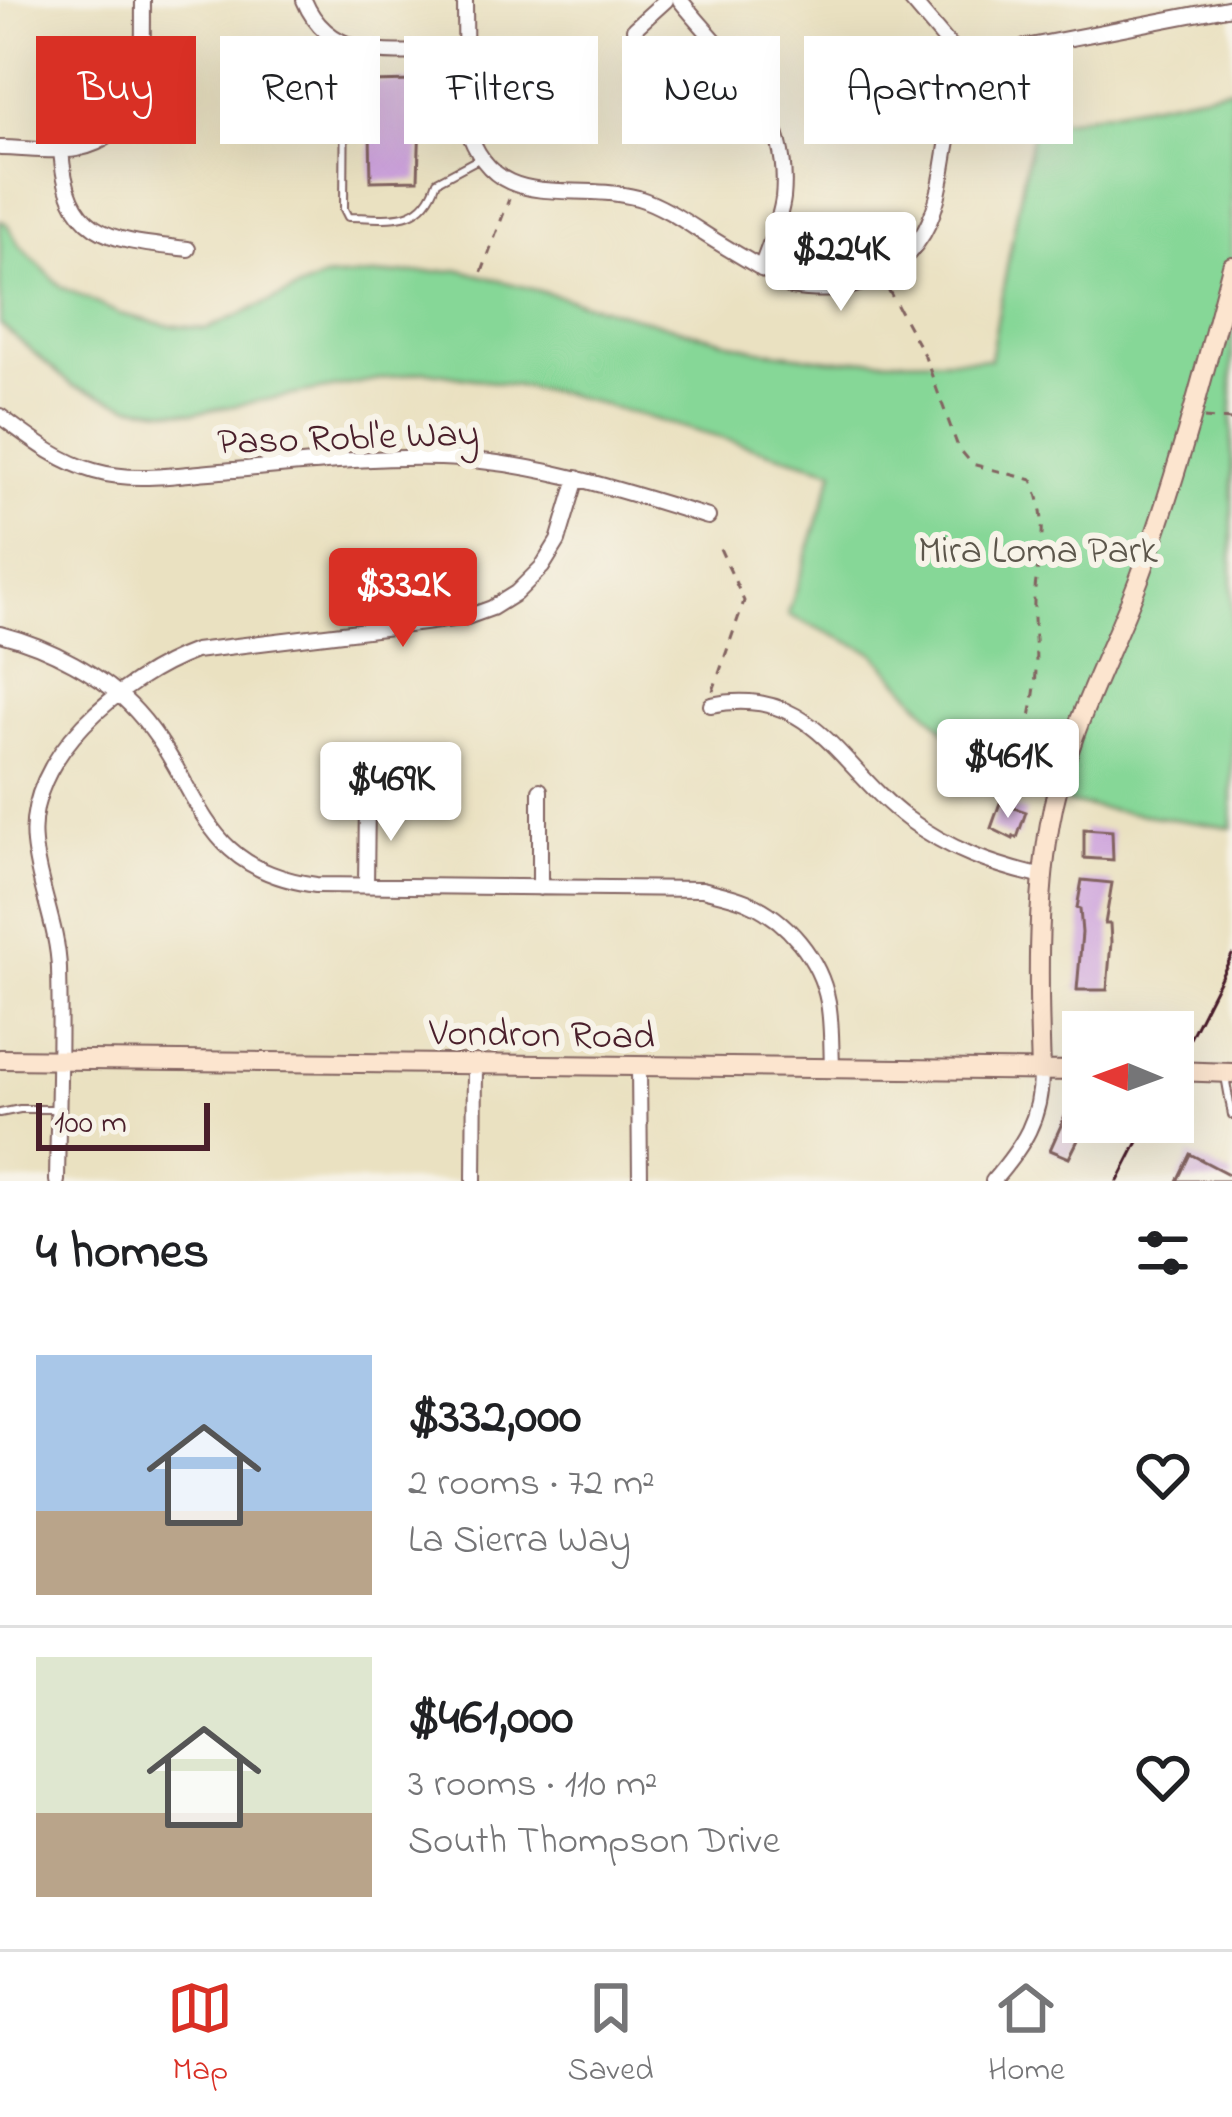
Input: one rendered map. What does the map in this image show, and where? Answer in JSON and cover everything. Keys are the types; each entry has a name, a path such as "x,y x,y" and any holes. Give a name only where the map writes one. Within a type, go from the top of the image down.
{"street":[{"path":"0,148 76,149 104,138 133,107 139,93 143,0"},
{"path":"304,0 314,20 330,36"},
{"path":"465,0 466,36"},
{"path":"634,28 666,0"},
{"path":"680,0 754,86 778,136 783,201 761,269"},
{"path":"911,0 942,36"},
{"path":"1073,37 1232,7"},
{"path":"473,144 498,174 532,191 603,192 640,199 791,287 835,290 899,272 937,206 948,144"},
{"path":"61,149 70,201 94,226 119,239 188,249"},
{"path":"993,1181 1034,1126 1042,1086 1043,877 1050,822 1071,742 1145,561 1232,266"},
{"name":"Paso Robl'e Way","path":"0,416 50,453 118,476 369,460 493,461 544,469 708,517"},
{"path":"57,1181 59,964 34,849 37,801 56,759 117,695 169,660 194,651 466,617 493,608 542,567 558,541 578,478"},
{"path":"0,634 74,664 136,711 210,828 244,862 260,871 293,882 366,885 702,889 761,909 796,938 824,985 831,1020 832,1068"},
{"path":"711,704 747,700 787,710 832,744 905,817 954,850 1043,877"},
{"path":"540,790 540,887"},
{"path":"366,885 367,802"},
{"name":"Vondron Road","path":"0,1059 1062,1071"},
{"path":"474,1181 475,1064"},
{"path":"639,1066 640,1181"},
{"path":"1194,1072 1228,1073"}],"lane":[{"path":"344,144 348,218 408,216 431,200 437,182 482,157"},
{"path":"1228,1073 1232,1115"},
{"path":"0,1113 58,1109"}],"path":[{"path":"482,272 509,200"},
{"path":"888,289 926,357 958,447 972,464 1032,480 1041,502 1044,534 1034,602 1036,684 1026,754 1030,770 1045,779"},
{"path":"1190,416 1232,420"},
{"path":"711,704 744,601 718,544"}],"green space":[{"name":"Mira Loma Park","path":"1232,88 1232,828 1072,804 974,763 874,653 788,615 834,470 561,393 425,371 194,413 131,406 73,386 0,324 0,220 62,287 120,314 167,325 207,329 324,278 461,270 759,350 831,360 990,359 1030,144 1073,144 1073,118"}],"building":[{"path":"404,81 404,144 419,144 418,180 371,181 370,144 380,144 380,82"},
{"path":"1000,803 1026,812 1017,838 991,828"},
{"path":"1084,829 1112,831 1113,860 1084,858"},
{"path":"1082,880 1112,883 1105,924 1110,924 1111,942 1107,990 1077,990 1082,933 1077,908"},
{"path":"1062,1123 1062,1143 1076,1143 1069,1158 1050,1150"},
{"path":"1190,1154 1232,1176 1232,1181 1177,1181"}],"railway":[{"path":"1194,1030 1232,955"},
{"path":"1118,1181 1137,1143"}]}
